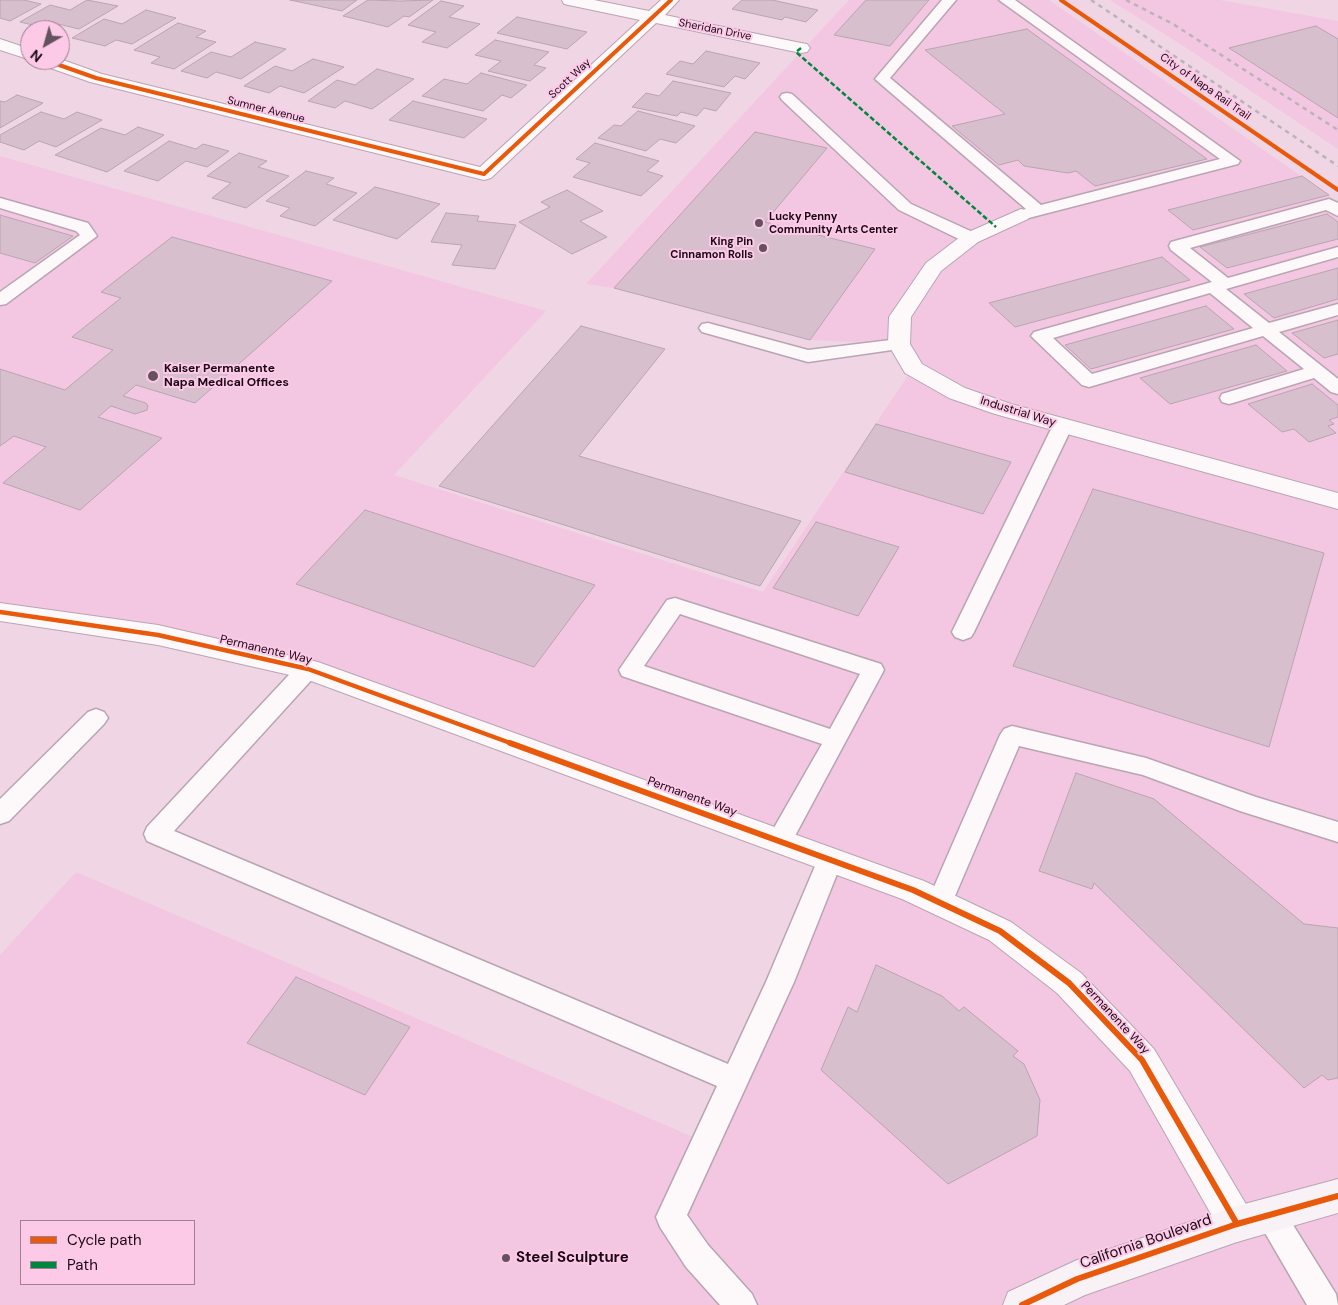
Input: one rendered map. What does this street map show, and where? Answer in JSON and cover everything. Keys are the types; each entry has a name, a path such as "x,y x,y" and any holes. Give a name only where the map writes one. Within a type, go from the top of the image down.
{"street":[{"name":"Sheridan Drive","path":"570,0 800,48"},
{"name":"Scott Way","path":"484,174 670,0"},
{"path":"0,44 20,51"},
{"name":"Sumner Avenue","path":"70,69 96,78 484,174"},
{"path":"899,344 900,317 933,267 971,238 1030,213"},
{"name":"Industrial Way","path":"899,344 913,368 957,393 1003,409 1338,501"},
{"name":"Permanente Way","path":"0,612 158,635 308,669 913,890 1000,931 1068,983 1142,1060 1253,1219"},
{"name":"California Boulevard","path":"1022,1305 1077,1279 1253,1219 1338,1196"}],"lane":[{"path":"949,0 882,79 1030,213 1232,161 1006,0"},
{"path":"787,97 904,207 971,238"},
{"path":"0,204 82,227 89,236 0,300"},
{"path":"1329,377 1266,330 1177,246 1329,204 1338,211"},
{"path":"1338,252 1040,336 1089,381 1338,309"},
{"path":"708,328 808,356 899,344"},
{"path":"1229,398 1329,377"},
{"path":"963,632 1063,425"},
{"path":"780,840 836,740 873,670 675,605 630,670 836,740"},
{"path":"308,669 156,834 735,1080"},
{"path":"0,814 96,718"},
{"path":"940,903 1012,735 1146,767 1249,804 1338,832"},
{"path":"741,1305 697,1256 671,1217 780,982 830,859"},
{"path":"1253,1219 1325,1305"}],"shaded area":[{"path":"849,0 1049,0 1338,202 1338,1305 0,1305 0,955 76,872 707,1143 830,859 308,669 0,612 0,156 546,311 394,475 763,592 913,368 899,344 810,340 614,288 586,284"},
{"path":"1110,0 1220,0 1338,21 1338,149 1185,47"}],"building":[{"path":"0,0 24,0 41,4 10,21 0,18"},
{"path":"87,0 118,6 79,29 70,27 70,20 24,20 50,5 70,10"},
{"path":"290,0 357,0 342,11"},
{"path":"368,0 433,0 409,17 404,16 388,27 343,16"},
{"path":"742,0 772,0 818,10 806,22 785,17 782,20 732,9"},
{"path":"866,0 929,0 890,46 834,35"},
{"path":"441,1 464,6 449,17 480,24 447,48 422,42 436,32 408,25"},
{"path":"146,10 176,18 132,44 116,40 105,46 72,38 104,19 122,24"},
{"path":"517,17 587,32 567,49 497,33"},
{"path":"178,23 206,31 196,37 216,42 174,69 151,63 160,57 134,50"},
{"path":"1316,26 1338,39 1338,118 1229,48"},
{"path":"1027,29 1207,159 1095,186 1076,171 1068,173 1024,166 1018,160 999,165 952,126 1005,114 925,50"},
{"path":"495,40 549,52 534,65 546,68 530,81 488,71 501,61 475,55"},
{"path":"255,42 286,49 241,79 216,72 207,78 181,71 211,52 231,57"},
{"path":"706,51 760,63 745,79 735,76 724,87 666,74 680,61 693,64"},
{"path":"313,59 344,67 304,93 280,86 269,93 244,86 275,66 292,71"},
{"path":"377,69 414,79 372,109 345,101 335,108 308,101 337,80 355,85"},
{"path":"481,73 527,85 511,98 502,95 483,111 422,96 444,79 467,84"},
{"path":"673,81 731,93 716,111 704,108 697,116 681,112 677,116 632,107 646,93 659,96"},
{"path":"17,95 43,103 0,128 0,101 5,102"},
{"path":"413,101 487,119 464,138 389,120"},
{"path":"638,111 695,126 676,143 660,139 646,151 598,138 614,125 621,126"},
{"path":"41,112 64,119 77,112 102,120 56,147 39,141 24,150 0,142 0,135"},
{"path":"138,127 164,135 107,172 55,155 101,128 125,135"},
{"path":"755,132 827,148 765,222 875,249 810,340 614,288"},
{"path":"169,141 196,149 203,144 229,151 207,167 186,161 158,181 124,171"},
{"path":"595,143 659,161 647,171 663,176 641,196 573,177 590,163 576,159"},
{"path":"239,153 267,161 258,167 289,176 246,208 212,198 231,183 207,176"},
{"path":"306,171 334,178 326,184 357,193 315,226 280,216 290,208 266,201"},
{"path":"1302,176 1329,195 1193,230 1168,210"},
{"path":"375,187 440,204 397,239 333,220"},
{"path":"567,190 603,211 580,221 607,237 572,254 519,222 550,207 541,202"},
{"path":"446,213 479,216 477,221 516,225 495,269 452,265 462,245 431,242"},
{"path":"1327,214 1338,222 1338,239 1227,268 1200,247"},
{"path":"0,215 73,236 35,263 0,253"},
{"name":"Kaiser Permanente Napa Medical Offices","path":"172,237 332,281 195,403 136,385 123,396 146,403 148,406 147,410 135,414 111,406 98,417 162,438 80,510 3,483 46,447 14,436 0,446 0,369 65,390 113,350 72,337 121,298 101,292"},
{"path":"1162,257 1190,280 1015,327 989,303"},
{"path":"1338,268 1338,299 1274,318 1244,294"},
{"path":"1206,306 1234,329 1091,369 1065,345"},
{"path":"1338,320 1338,354 1324,358 1292,333"},
{"path":"581,326 665,349 579,456 801,521 760,586 439,486"},
{"path":"1256,345 1287,371 1170,404 1140,378"},
{"path":"1312,384 1338,405 1338,417 1329,420 1334,424 1328,426 1336,433 1309,442 1294,429 1282,432 1248,404"},
{"path":"876,424 1011,462 983,514 845,472"},
{"path":"1093,489 1324,553 1269,747 1013,666"},
{"path":"365,510 595,585 534,667 296,584"},
{"path":"816,522 899,547 858,616 773,588"},
{"path":"1076,773 1154,799 1304,924 1338,928 1338,1078 1328,1080 1322,1075 1304,1088 1094,883 1092,889 1039,871"},
{"path":"876,965 942,996 959,1011 964,1007 1018,1051 1013,1056 1024,1064 1040,1100 1037,1136 948,1184 821,1070 848,1007 857,1012"},
{"path":"296,977 410,1027 365,1095 247,1043"}],"railway":[{"path":"1091,0 1338,166"},
{"path":"1126,0 1173,24 1338,130"}],"marked path":[{"path":"801,48 796,52 996,227"}],"cycle path":[{"path":"70,69 96,78 484,174 671,0"},
{"name":"City of Napa Rail Trail","path":"1061,0 1338,190"},
{"path":"0,612 158,635 308,669 913,890 1000,931 1069,983 1142,1060 1237,1224"},
{"path":"1022,1305 1077,1279 1237,1224 1338,1196"}],"place":[{"name":"Lucky Penny Community Arts Center","path":"759,223"},
{"name":"King Pin Cinnamon Rolls","path":"763,248"},
{"name":"Kaiser Permanente Napa Medical Offices","path":"153,376"},
{"name":"Steel Sculpture","path":"506,1258"}]}
